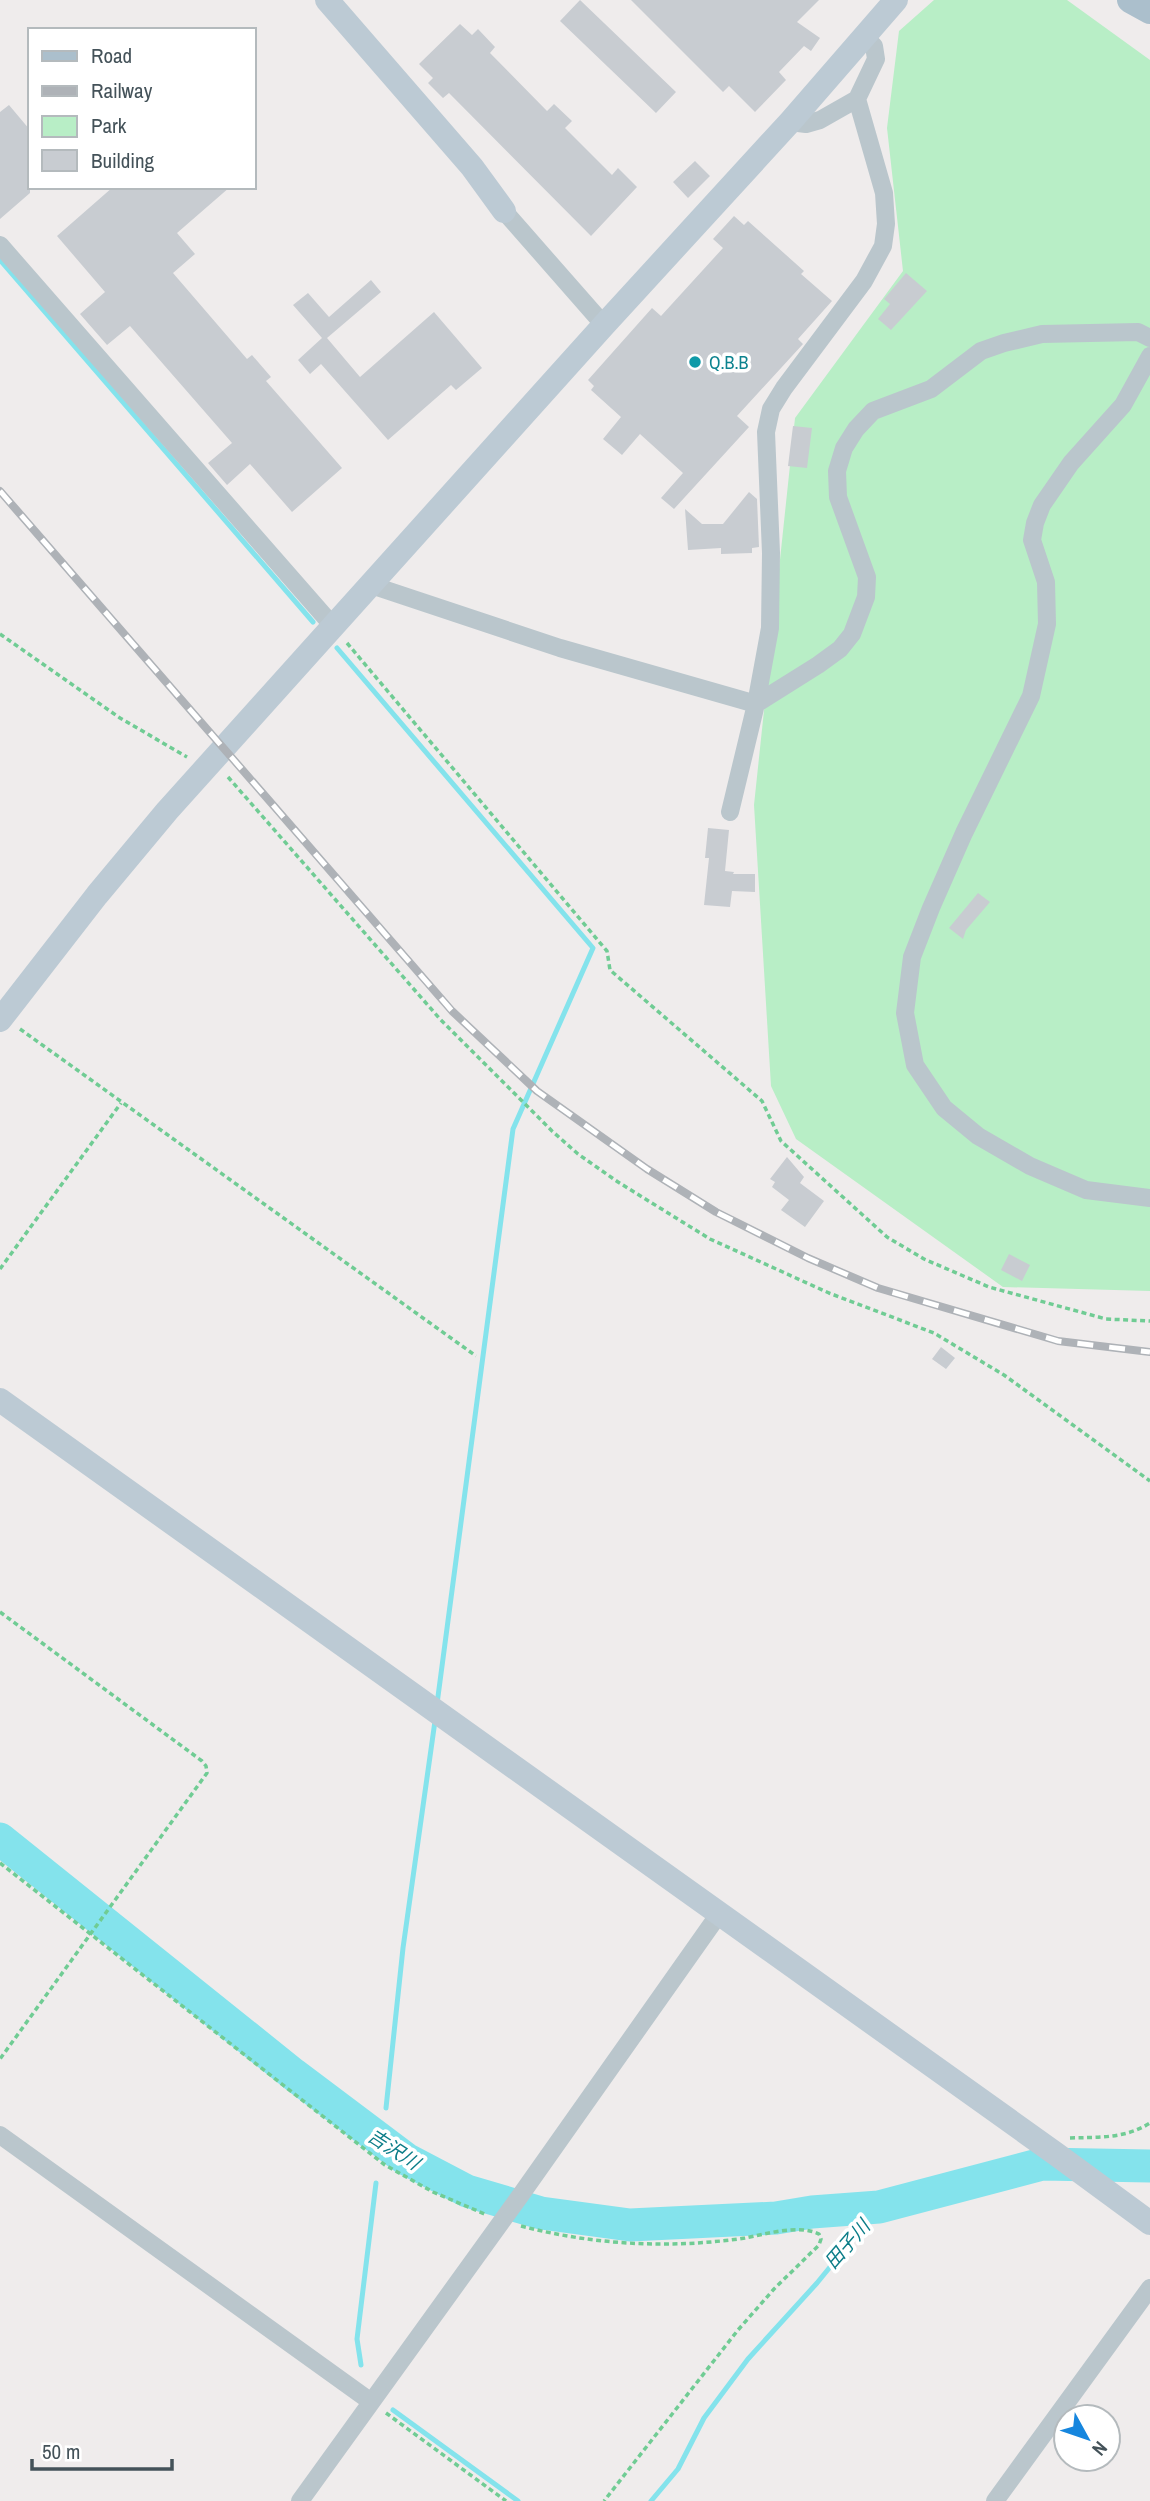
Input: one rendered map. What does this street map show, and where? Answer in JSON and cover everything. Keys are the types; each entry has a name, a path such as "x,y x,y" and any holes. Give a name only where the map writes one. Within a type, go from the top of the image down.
{"main road":[{"path":"1130,0 1150,11"}],"street":[{"path":"327,0 472,167 504,211 604,325"},
{"path":"1,1018 97,895 206,768 790,122 896,0"},
{"path":"790,122 813,122 857,99 876,59 874,46 865,37"},
{"path":"730,812 756,704 770,628 772,553 766,432 771,409 864,281 883,246 886,224 884,193 857,99"},
{"path":"0,245 333,626"},
{"path":"371,585 560,648 756,704 840,649 852,634 866,597 867,578 838,497 837,471 844,447 873,411 931,389 981,351 1017,340 1042,334 1138,332 1150,338"},
{"path":"1150,356 1123,405 1071,463 1042,505 1035,523 1031,540 1046,582 1047,624 1031,696 964,833 931,908 912,957 905,1013 915,1065 944,1108 978,1136 1030,1166 1086,1190 1150,1198"},
{"path":"0,1400 1150,2223"},
{"path":"300,2501 719,1914"},
{"path":"0,2135 370,2401"},
{"path":"995,2501 1150,2288"}],"path":[{"path":"333,626 607,951 610,970 762,1101 781,1141 887,1237 924,1259 989,1287 1106,1319 1150,1321"},
{"path":"0,634 120,718 206,768 223,771 440,1019 578,1154 710,1239 818,1288 934,1333 1004,1375 1150,1481"},
{"path":"1,1018 476,1356"},
{"path":"0,1269 121,1103"},
{"path":"0,1612 206,1766 207,1773 0,2059"},
{"path":"0,1863 385,2165 433,2192 547,2233 630,2244 715,2242 797,2230 819,2234 819,2245 774,2289 738,2330 604,2501"},
{"path":"1036,2140 1114,2137 1138,2131 1150,2123"},
{"path":"370,2401 506,2501"}],"green space":[{"path":"934,0 1067,0 1150,60 1150,1291 1003,1287 796,1139 771,1086 754,805 795,418 903,271 887,128 899,31"}],"building":[{"path":"580,0 676,92 656,113 560,21"},
{"path":"631,0 819,0 797,22 820,38 811,51 804,46 779,72 786,80 755,112 729,86 723,92"},
{"path":"460,24 472,35 478,29 495,47 490,53 547,111 554,104 572,121 565,128 612,175 618,168 637,187 591,236 449,93 443,98 428,83 433,78 419,64"},
{"path":"9,105 28,128 30,193 0,219 0,112"},
{"path":"695,161 710,176 688,198 673,182"},
{"path":"111,189 228,189 177,233 195,254 173,273 247,359 252,355 271,377 266,381 342,468 292,512 250,464 227,485 208,463 232,443 130,326 107,345 80,314 105,292 57,236"},
{"name":"Q.B.B","path":"734,216 744,225 748,221 804,271 801,274 832,301 798,339 803,344 737,416 749,427 674,509 661,498 683,473 640,434 622,455 603,439 621,417 591,390 594,386 588,380 652,308 661,316 723,248 713,239"},
{"path":"906,273 927,291 891,330 878,319 890,304 884,299"},
{"path":"371,280 381,292 327,338 360,377 434,312 482,368 456,390 451,385 388,440 321,364 310,374 298,360 322,338 293,305 308,293 329,317"},
{"path":"793,426 812,428 807,468 788,466"},
{"path":"749,492 757,499 759,547 752,548 752,553 721,554 721,548 688,550 685,509 702,524 723,524"},
{"path":"708,828 729,830 725,871 734,872 733,874 755,874 755,892 732,891 730,907 704,905 709,858 705,858"},
{"path":"978,893 990,902 966,930 963,939 949,928"},
{"path":"787,1157 804,1177 800,1183 824,1201 805,1227 781,1210 789,1200 772,1187 775,1182 770,1179"},
{"path":"1009,1254 1030,1265 1022,1281 1001,1270"},
{"path":"941,1347 955,1358 946,1369 932,1359"}],"waterway":[{"path":"0,260 313,622"},
{"path":"337,648 593,948 513,1129 437,1704"},
{"path":"386,2108 403,1948 435,1721"},
{"name":"吉沢川","path":"0,1839 293,2074 406,2159 467,2191 541,2213 630,2225 776,2218 812,2212 879,2207 1042,2164 1150,2166"},
{"path":"361,2365 357,2339 376,2183"},
{"name":"田子川","path":"651,2501 678,2469 704,2418 748,2359 817,2283 879,2207"},
{"path":"393,2410 518,2501"}],"railway":[{"path":"0,491 452,1011 537,1091 647,1169 716,1212 808,1258 878,1288 1058,1341 1150,1352"}],"place":[{"name":"Q.B.B","path":"695,362"}]}
